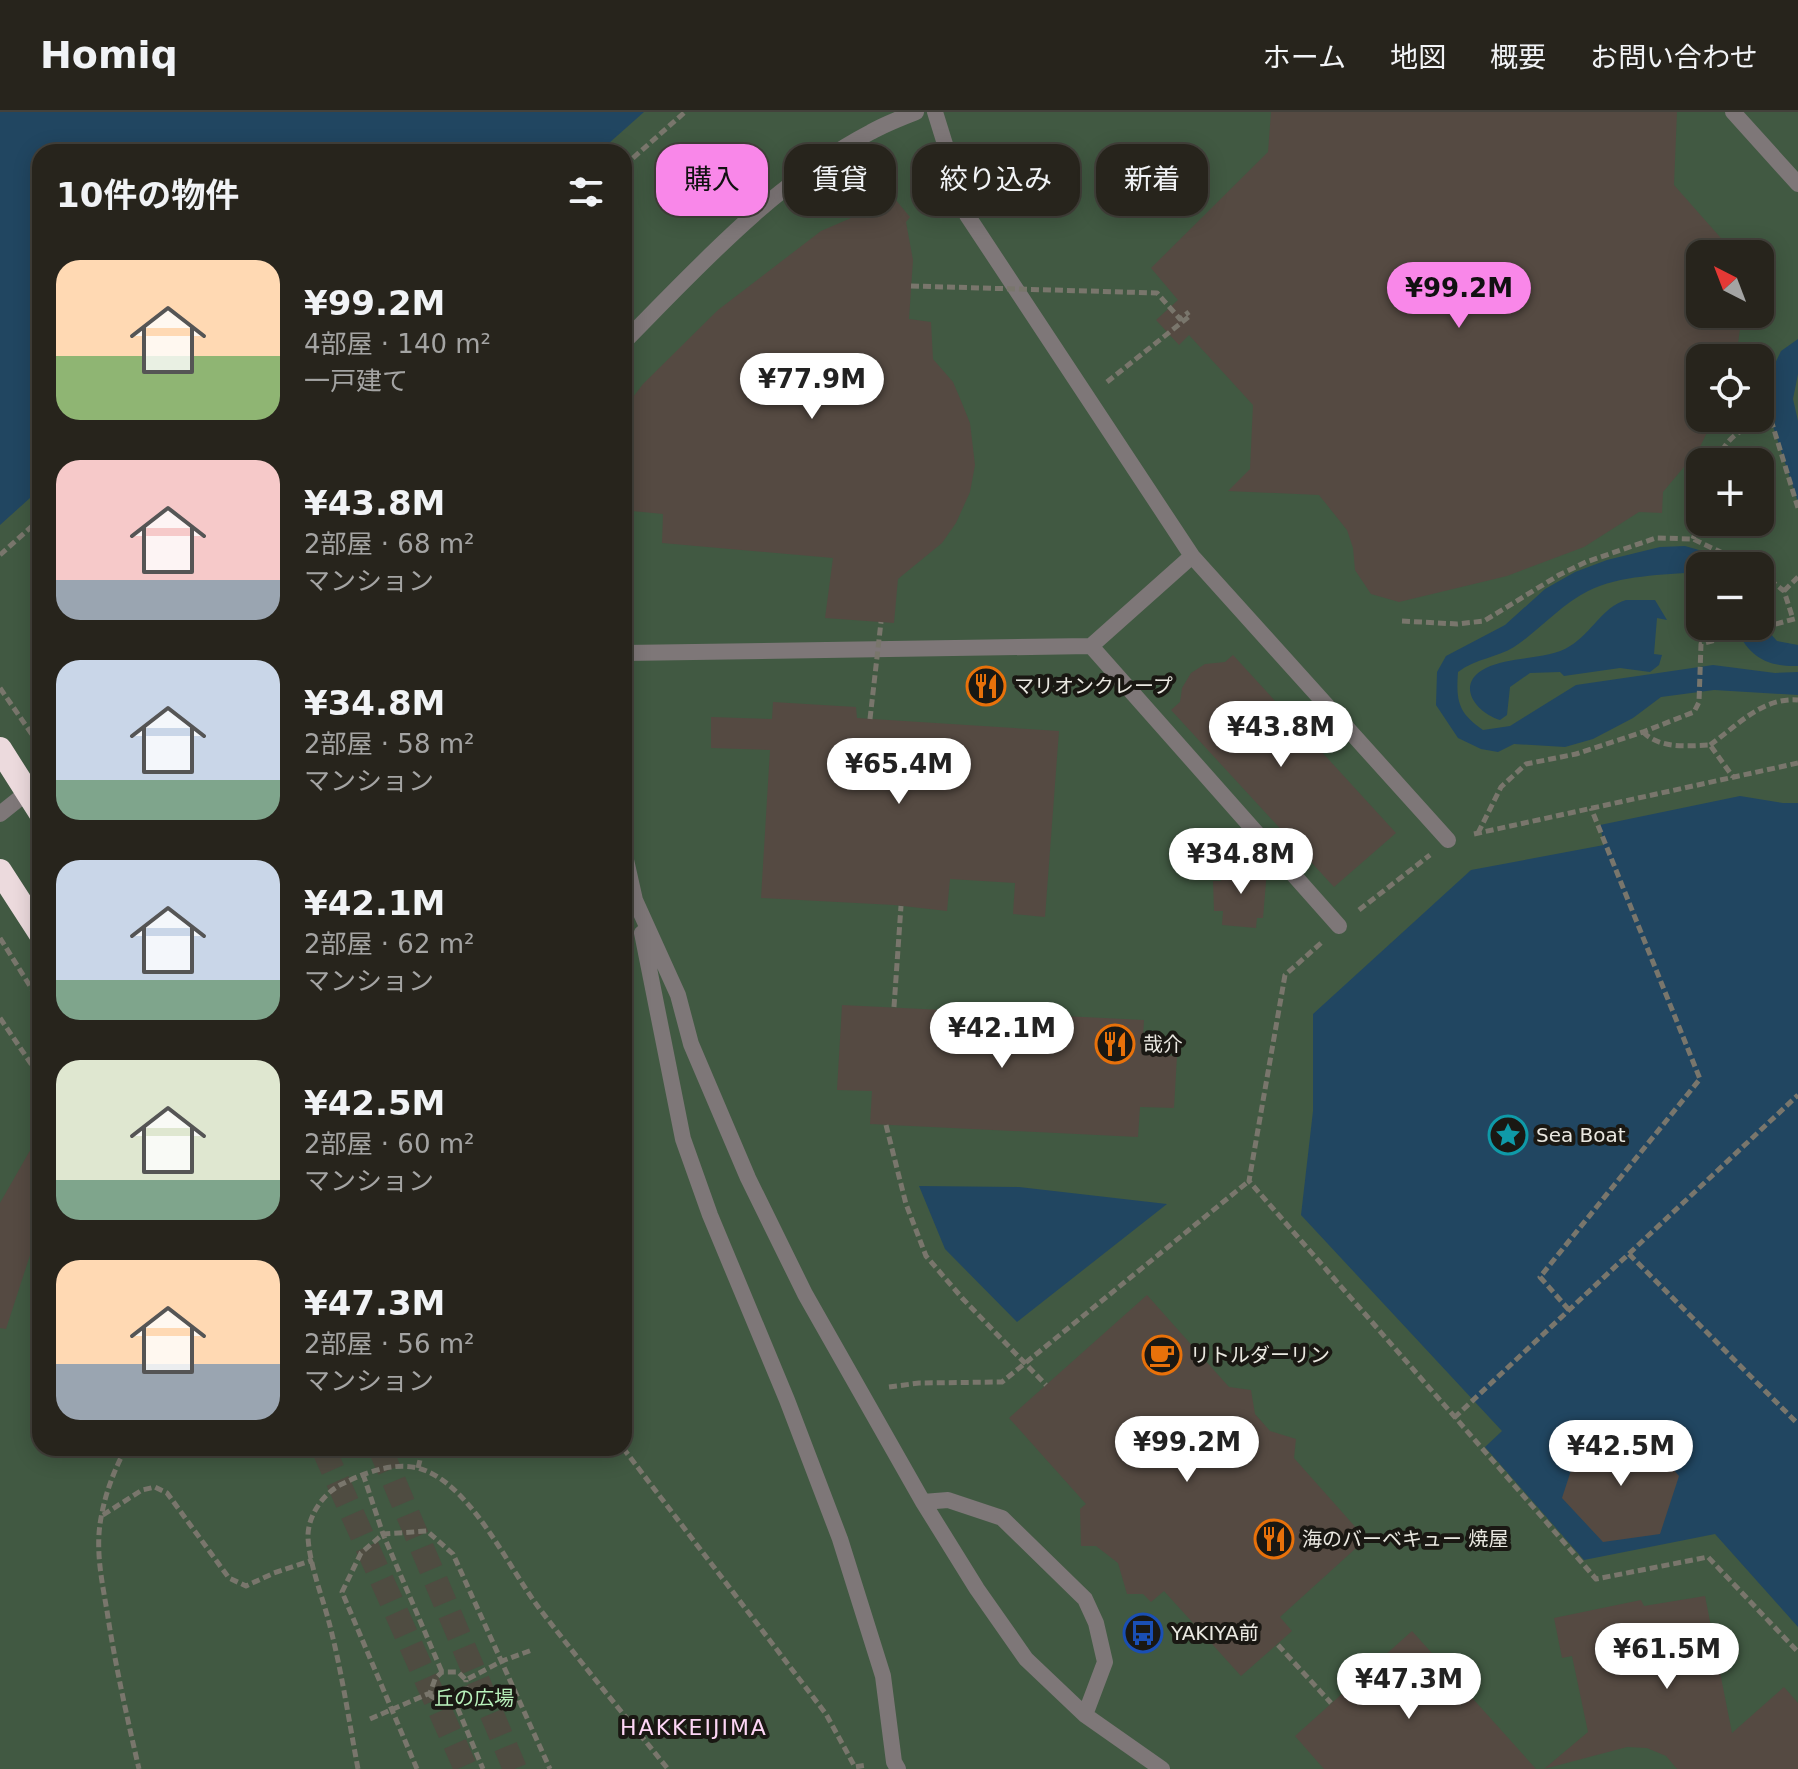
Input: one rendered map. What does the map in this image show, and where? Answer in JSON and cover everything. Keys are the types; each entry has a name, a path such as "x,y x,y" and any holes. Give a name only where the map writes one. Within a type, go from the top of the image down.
{"highway":[{"path":"0,749 32,799"},
{"path":"0,871 32,921"}],"street":[{"path":"632,334 738,227 803,175 870,132 916,112"},
{"path":"935,112 967,215 1192,556 1448,840"},
{"path":"1733,112 1798,184"},
{"path":"632,653 1091,646 1192,556"},
{"path":"1091,646 1339,926"},
{"path":"0,814 32,788"},
{"path":"632,887 683,1139 710,1215 787,1400 840,1539 883,1676 896,1766"},
{"path":"635,900 678,995 691,1044 748,1178 805,1294 923,1502 977,1589 1026,1659 1085,1715 1162,1769"},
{"path":"923,1502 948,1500 1002,1518 1085,1599 1096,1623 1105,1662 1085,1715"}],"path":[{"path":"632,159 685,112"},
{"path":"911,286 1157,293 1180,319 1190,313 1087,397"},
{"path":"1723,448 1747,426 1771,420 1798,508"},
{"path":"0,555 32,526"},
{"path":"1402,621 1457,624 1484,621 1559,575 1586,562 1656,538 1693,539 1724,552"},
{"path":"1784,591 1798,577"},
{"path":"1477,834 1501,787 1526,764 1576,754 1694,712 1699,702 1701,644 1796,619 1784,591 1774,583"},
{"path":"870,719 881,622"},
{"path":"0,688 32,734"},
{"path":"1643,732 1650,740 1682,747 1710,745 1758,707 1798,700"},
{"path":"1710,745 1733,777"},
{"path":"860,1393 919,1383 1002,1382 1249,1181 1285,975 1339,926 1448,840 1798,763"},
{"path":"1569,1310 1540,1277 1700,1079 1591,808"},
{"path":"894,1007 901,906"},
{"path":"0,938 32,989"},
{"path":"0,1018 32,1065"},
{"path":"1454,1418 1798,1095"},
{"path":"886,1125 906,1204 926,1256 1046,1385"},
{"path":"1249,1181 1596,1579 1708,1557 1798,1652"},
{"path":"1629,1254 1798,1424"},
{"path":"122,1456 112,1475 102,1515 100,1567 139,1769"},
{"path":"418,1468 421,1456"},
{"path":"629,1456 826,1714 855,1767 896,1766"},
{"path":"358,1769 331,1630 308,1536 311,1516 337,1486 363,1474 390,1467 418,1468 445,1482 468,1505 494,1538 537,1606 668,1769"},
{"path":"363,1474 383,1534 442,1672"},
{"path":"102,1515 142,1490 155,1487 167,1493 229,1578 246,1586 313,1560"},
{"path":"417,1769 342,1592 361,1553 383,1534 427,1531 453,1554 550,1769"},
{"path":"1278,1645 1331,1703"},
{"path":"466,1680 502,1661 532,1650"},
{"path":"370,1719 430,1693 435,1679 442,1672 458,1672 466,1680 466,1690 455,1702 446,1704 430,1693"},
{"path":"455,1702 483,1769"}],"green space":[{"name":"丘の広場","path":"566,112 1798,112 1798,1769 0,1769 0,493 32,464 32,1456 632,1456 632,144 528,144"}],"water":[{"path":"0,112 644,112 608,144 32,144 32,496 0,525"},
{"path":"1798,339 1798,374 1793,399 1798,421 1798,502 1774,429 1774,366 1781,351"},
{"path":"1685,546 1706,552 1686,552 1686,573 1628,579 1588,591 1568,603 1514,647 1458,672 1458,699 1468,718 1483,730 1510,726 1576,685 1713,665 1775,673 1798,672 1798,695 1714,690 1661,697 1633,718 1593,739 1565,747 1514,744 1498,752 1481,749 1458,738 1436,705 1437,672 1446,656 1505,625 1545,589 1575,572 1607,560 1660,547"},
{"path":"1626,600 1655,600 1667,620 1657,618 1654,654 1662,655 1659,665 1650,672 1620,668 1564,676 1560,672 1530,673 1510,687 1507,715 1500,720 1482,711 1476,704 1470,689 1471,681 1477,674 1496,664 1541,656 1570,646 1610,608"},
{"path":"1774,638 1798,645 1798,666 1767,662 1743,640"},
{"path":"1740,796 1798,803 1798,1627 1715,1534 1584,1560 1485,1447 1502,1431 1301,1215 1313,1111 1313,1014 1471,870 1604,845 1600,825"},
{"path":"919,1186 1019,1187 1167,1204 1017,1322 945,1249"}],"building":[{"path":"1271,112 1677,112 1674,185 1723,240 1686,240 1686,328 1740,328 1738,344 1686,344 1686,432 1707,432 1699,448 1686,448 1686,465 1663,492 1662,513 1639,512 1584,547 1507,576 1399,602 1371,594 1355,570 1347,530 1319,495 1228,491 1250,469 1253,405 1189,335 1179,345 1156,320 1178,300 1151,268 1203,216 1208,216 1208,211 1268,152"},
{"path":"896,200 910,217 906,222 913,260 909,319 931,322 933,359 953,382 970,423 975,465 970,492 956,523 942,543 898,579 894,623 825,618 833,558 662,543 663,514 632,511 632,398 718,310 821,231 856,216 896,216"},
{"path":"1233,655 1396,833 1334,887 1171,710 1180,702 1182,688 1191,673 1205,664 1225,662"},
{"path":"773,702 856,707 857,718 1059,731 1045,917 1013,914 1015,883 950,879 947,911 761,898 770,750 711,748 711,717 772,719"},
{"path":"1222,866 1267,870 1263,918 1257,918 1256,928 1222,925 1223,911 1214,911 1213,881 1221,881"},
{"path":"842,1005 1144,1020 1142,1054 1177,1056 1174,1108 1140,1107 1138,1137 870,1124 872,1091 837,1090"},
{"path":"32,1147 32,1249 6,1329 0,1328 0,1203"},
{"path":"1147,1295 1229,1387 1251,1390 1255,1414 1270,1431 1296,1439 1294,1458 1366,1539 1280,1617 1292,1631 1241,1676 1164,1591 1151,1602 1143,1594 1127,1594 1118,1563 1096,1546 1081,1546 1080,1509 1086,1504 1009,1418"},
{"path":"1641,1432 1679,1476 1660,1534 1603,1542 1562,1498 1579,1446"},
{"path":"1705,1596 1732,1733 1784,1687 1798,1703 1798,1769 1677,1769 1666,1756 1647,1748 1627,1747 1544,1769 1588,1732 1572,1656 1562,1658 1554,1618 1641,1600 1644,1606"},
{"path":"1412,1631 1536,1769 1324,1769 1295,1736"}],"tunnel":[{"path":"327,1456 466,1769"},
{"path":"383,1456 515,1769"}],"place":[{"name":"マリオンクレープ","path":"986,686"},
{"name":"哉介","path":"1115,1044"},
{"name":"Sea Boat","path":"1508,1135"},
{"name":"リトルダーリン","path":"1162,1355"},
{"name":"海のバーベキュー 焼屋","path":"1274,1539"},
{"name":"YAKIYA前","path":"1143,1633"}],"district":[{"name":"HAKKEIJIMA","path":"694,1727"}]}
